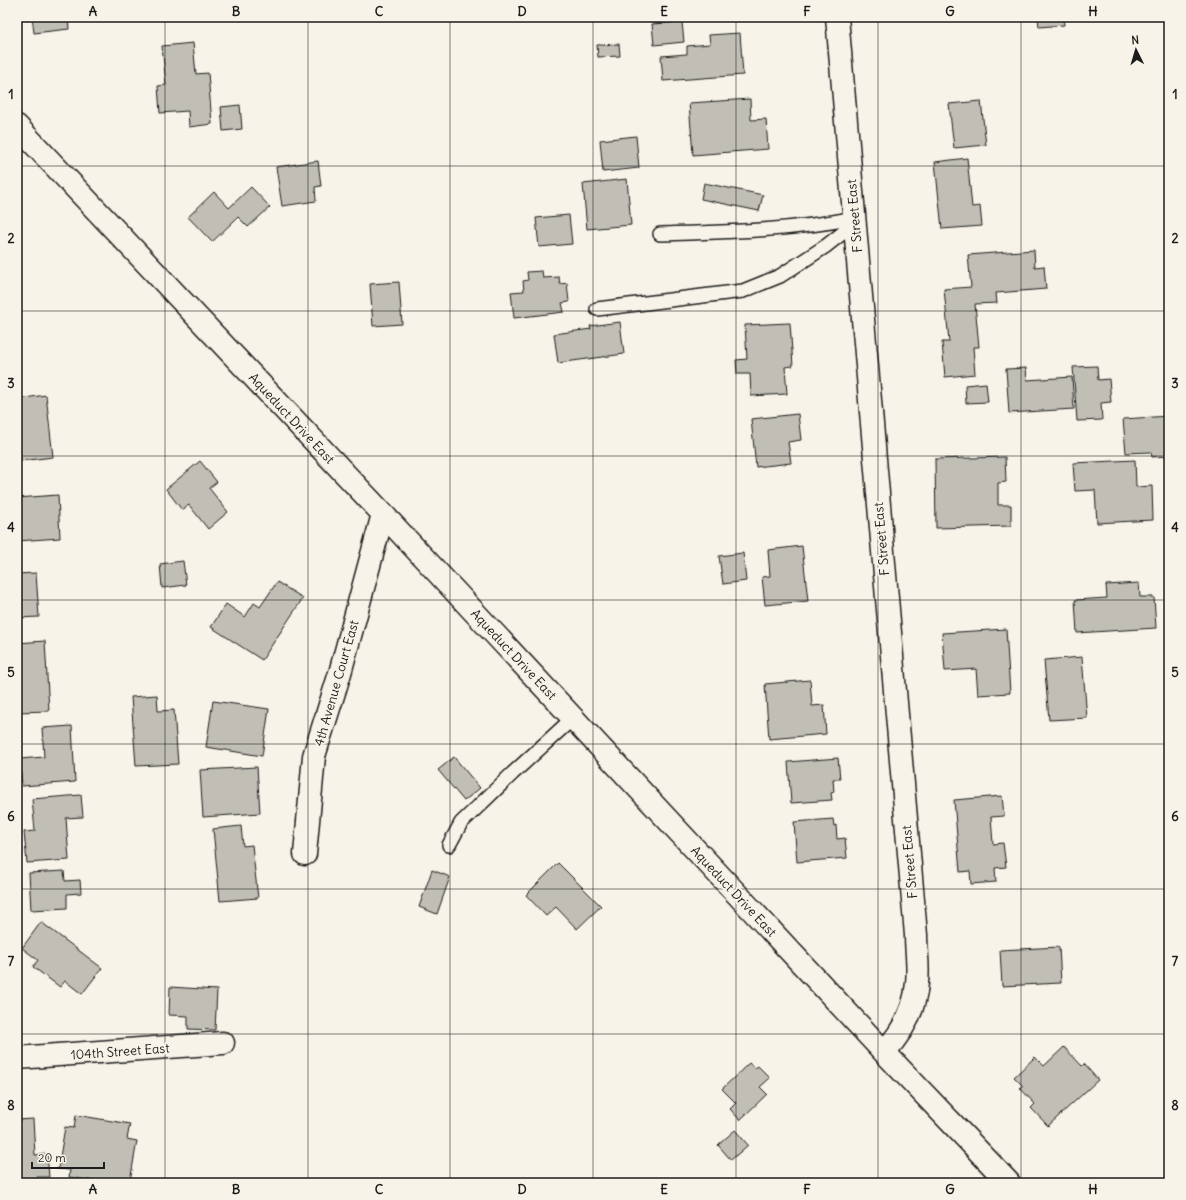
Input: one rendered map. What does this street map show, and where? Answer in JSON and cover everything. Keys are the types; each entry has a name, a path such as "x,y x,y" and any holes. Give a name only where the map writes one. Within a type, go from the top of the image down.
{"street":[{"name":"F Street East","path":"837,17 916,935 918,983 908,1017 898,1038 884,1052"},
{"name":"Aqueduct Drive East","path":"17,126 383,514 884,1052 1009,1183"},
{"name":"4th Avenue Court East","path":"305,854 314,756 340,673 383,514"},
{"name":"104th Street East","path":"17,1058 224,1043"}],"lane":[{"path":"660,234 787,228 854,221"},
{"path":"597,309 743,291 780,276 826,246 854,221"},
{"path":"449,845 461,823 513,772 573,718"}],"building":[{"path":"32,17 68,17 69,29 34,33"},
{"path":"1038,17 1063,17 1064,25 1039,27"},
{"path":"682,22 684,42 654,45 652,24"},
{"path":"740,33 743,75 663,81 661,56 687,54 687,46 710,44 709,35"},
{"path":"193,43 196,74 208,73 212,124 189,127 188,111 160,113 158,86 166,85 162,46"},
{"path":"619,44 620,56 598,57 597,45"},
{"path":"750,99 751,120 766,119 768,149 693,155 689,103"},
{"path":"981,101 986,145 954,148 949,104"},
{"path":"240,105 242,129 223,131 221,107"},
{"path":"636,136 639,168 603,172 600,140"},
{"path":"967,158 972,207 980,206 982,226 942,229 935,162"},
{"path":"318,161 321,186 315,187 316,201 282,206 276,167"},
{"path":"627,179 631,225 587,229 583,184"},
{"path":"704,183 763,195 759,211 701,199"},
{"path":"251,187 270,207 248,227 238,217 212,242 188,217 214,192 229,208"},
{"path":"569,215 572,244 539,247 536,218"},
{"path":"1034,250 1035,267 1044,266 1046,289 996,293 997,303 975,304 979,347 973,347 975,374 945,377 942,342 949,342 944,289 971,287 968,255"},
{"path":"542,271 543,278 559,277 560,284 567,283 569,302 562,303 564,312 514,318 511,292 524,291 523,281 528,280 527,272"},
{"path":"399,282 402,324 373,326 370,284"},
{"path":"620,322 624,354 558,363 554,334 591,329 590,326"},
{"path":"790,323 793,366 785,367 787,394 751,396 750,374 737,374 736,360 747,359 745,325"},
{"path":"1097,366 1098,380 1109,379 1111,402 1101,403 1102,420 1077,421 1073,367"},
{"path":"1026,368 1027,380 1072,377 1074,409 1009,413 1006,369"},
{"path":"986,383 988,402 966,403 965,385"},
{"path":"46,395 53,457 21,461 17,427 17,399"},
{"path":"798,414 801,440 788,442 791,463 756,467 751,419"},
{"path":"1169,416 1169,456 1152,457 1151,452 1126,453 1123,419"},
{"path":"1005,457 1006,482 998,483 998,505 1011,505 1011,526 936,528 935,459"},
{"path":"1135,460 1136,487 1152,486 1153,520 1097,523 1095,490 1075,491 1073,463"},
{"path":"200,461 217,482 209,488 228,512 208,529 189,505 182,510 166,489"},
{"path":"58,495 60,538 17,541 17,498"},
{"path":"802,546 808,601 765,605 762,577 770,576 768,550"},
{"path":"743,553 746,581 723,584 719,556"},
{"path":"183,561 186,585 162,588 160,564"},
{"path":"36,573 39,617 17,618 17,574"},
{"path":"277,582 303,598 262,660 211,627 226,604 245,617 254,603 260,607"},
{"path":"1139,583 1140,597 1154,597 1156,628 1077,633 1075,600 1107,598 1106,585"},
{"path":"1006,629 1010,693 978,695 976,669 945,671 942,633"},
{"path":"45,641 49,711 17,712 17,643"},
{"path":"1082,657 1087,718 1049,720 1044,660"},
{"path":"810,680 812,706 824,705 826,734 769,739 765,684"},
{"path":"157,695 158,711 174,710 178,764 136,766 131,697"},
{"path":"213,701 269,709 262,756 206,747"},
{"path":"72,726 75,782 22,786 20,759 44,757 42,728"},
{"path":"454,757 480,788 464,801 438,770"},
{"path":"838,758 840,779 833,779 834,792 831,793 832,800 791,803 788,762"},
{"path":"257,767 260,813 203,817 200,770"},
{"path":"81,795 83,817 66,818 69,860 27,863 24,832 35,831 32,799"},
{"path":"1002,796 1004,816 991,817 993,844 1003,843 1006,867 995,868 996,882 971,884 970,871 960,872 954,800"},
{"path":"833,819 834,826 836,825 837,839 845,838 847,858 797,862 794,822"},
{"path":"241,826 243,846 252,845 258,898 220,901 213,829"},
{"path":"558,863 601,906 577,929 556,907 546,916 526,895"},
{"path":"432,870 450,877 437,914 419,907"},
{"path":"64,871 65,881 80,880 81,893 67,894 67,908 31,910 29,873"},
{"path":"41,922 102,968 82,994 65,981 60,987 33,967 38,960 22,948"},
{"path":"1059,947 1061,983 1002,986 1000,950"},
{"path":"170,987 217,990 215,1030 188,1029 188,1016 169,1015"},
{"path":"1064,1047 1082,1066 1084,1064 1098,1080 1048,1126 1031,1108 1035,1104 1020,1088 1023,1086 1014,1077 1035,1057 1044,1066"},
{"path":"749,1063 755,1068 758,1066 770,1078 760,1087 767,1094 740,1120 730,1109 736,1103 722,1089"},
{"path":"76,1115 130,1124 127,1139 137,1141 130,1181 118,1179 118,1183 107,1183 69,1177 70,1170 58,1169 65,1127 74,1128"},
{"path":"33,1119 35,1155 47,1154 49,1177 37,1177 38,1183 17,1183 17,1120"},
{"path":"735,1130 748,1145 731,1160 718,1145"}]}
